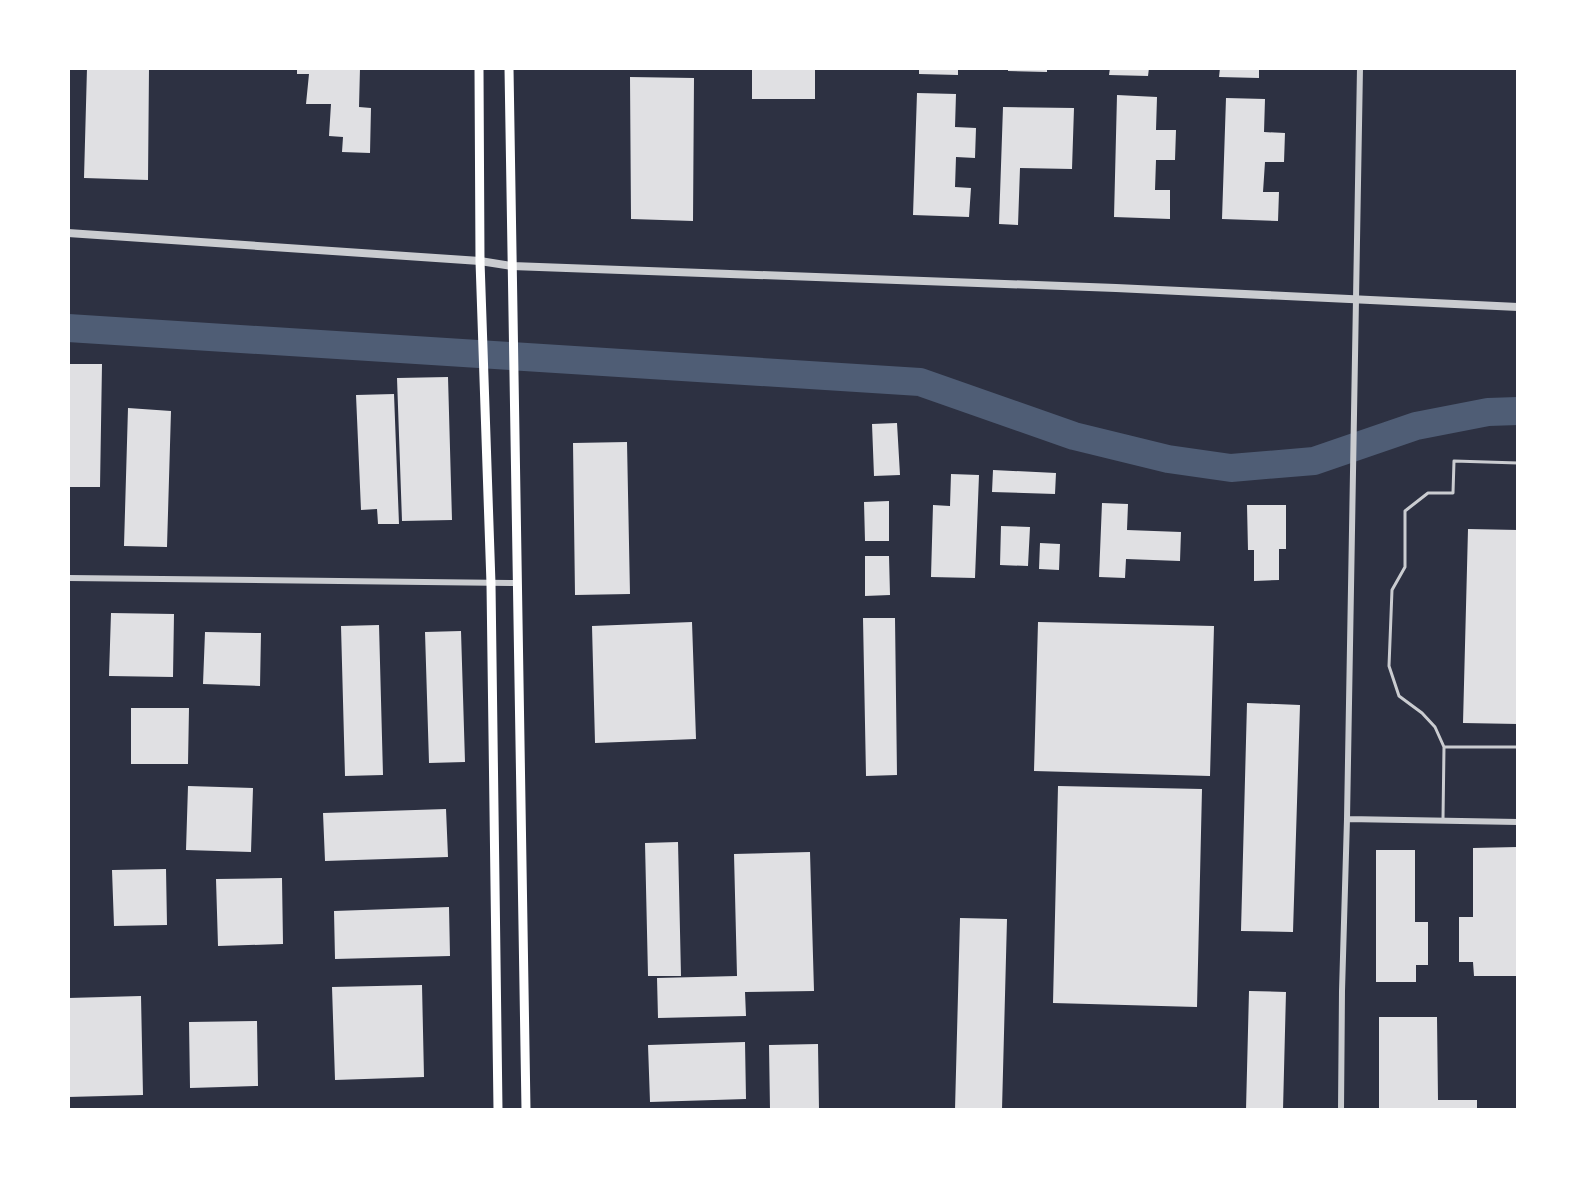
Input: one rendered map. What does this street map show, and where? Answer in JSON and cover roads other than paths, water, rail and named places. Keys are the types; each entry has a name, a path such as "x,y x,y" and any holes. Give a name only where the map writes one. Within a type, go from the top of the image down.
{"main road":[{"path":"479,68 480,261 491,584 498,1110"},
{"path":"509,68 526,1110"}],"street":[{"path":"1341,1110 1360,68"},
{"path":"68,233 480,261 512,266 1518,307"},
{"path":"68,578 516,583"},
{"path":"1347,819 1518,822"}],"lane":[{"path":"1443,820 1444,747 1435,727 1399,696 1389,666 1392,590 1405,567 1405,511 1428,493 1453,493 1454,461 1518,463"},
{"path":"1444,747 1518,747"}],"waterway":[{"path":"68,328 920,382 1074,436 1168,459 1231,468 1314,461 1416,426 1488,412 1518,411"}]}
